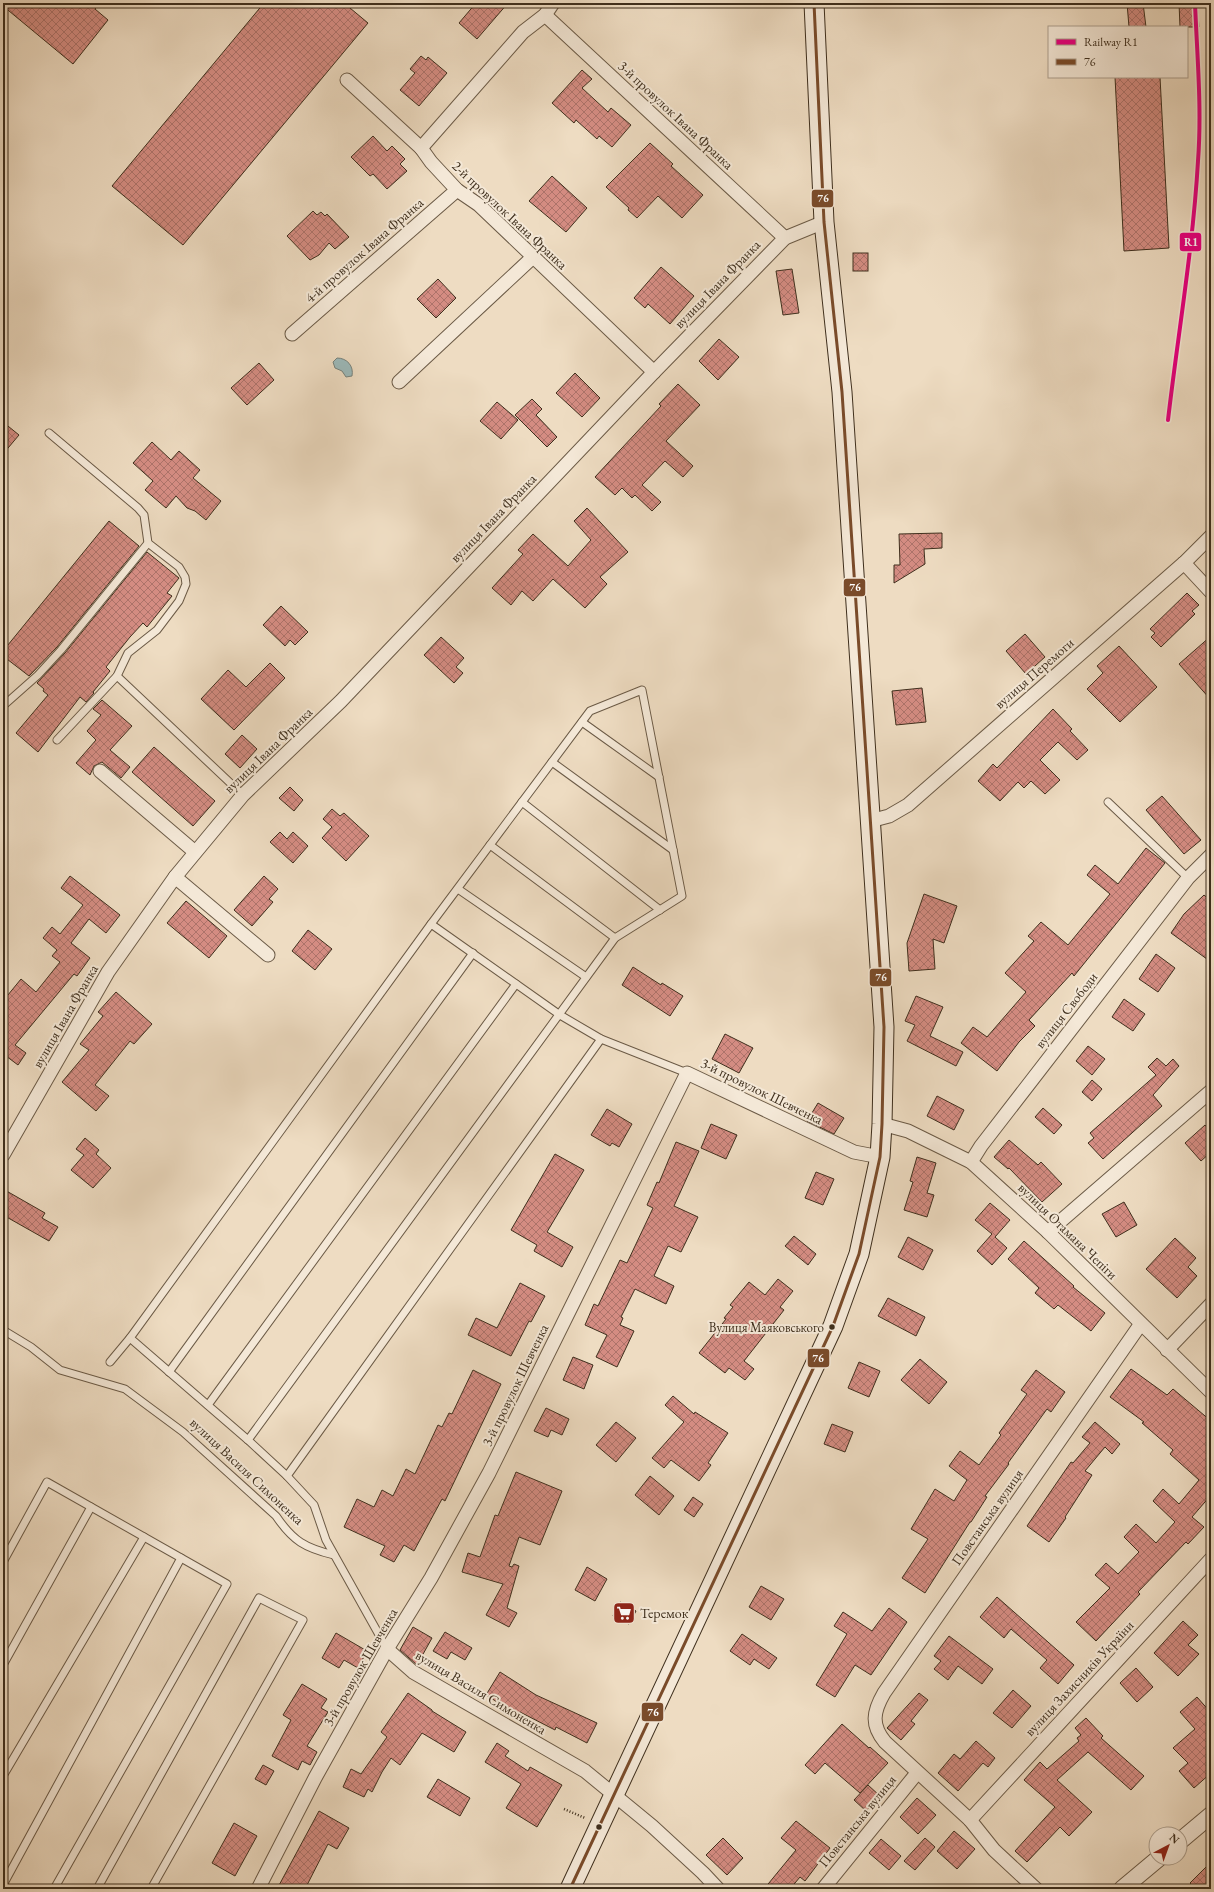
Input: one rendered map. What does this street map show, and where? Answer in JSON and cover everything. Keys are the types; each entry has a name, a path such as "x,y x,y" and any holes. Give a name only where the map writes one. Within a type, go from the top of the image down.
{"main road":[{"path":"570,1889 832,1326 859,1254 880,1158 884,1027 842,392 824,222 814,3"}],"street":[{"path":"421,148 523,32 545,15 553,3"},
{"name":"3-й провулок Івана Франка","path":"545,15 785,238"},
{"name":"2-й провулок Івана Франка","path":"347,80 421,148 431,162 457,190 479,205 654,372"},
{"name":"4-й провулок Івана Франка","path":"292,334 457,190"},
{"name":"вулиця Івана Франка","path":"3,1155 108,972 175,877 243,795 341,701 654,372 785,238 824,222"},
{"path":"399,382 533,257"},
{"name":"вулиця Перемоги","path":"870,821 889,816 908,805 1184,563 1211,536"},
{"path":"1184,563 1211,592"},
{"path":"100,771 195,852"},
{"name":"вулиця Свободи","path":"971,1162 985,1140 1188,878 1211,855"},
{"path":"175,877 268,955"},
{"name":"3-й провулок Шевченка","path":"258,1889 315,1778 387,1649 431,1578 489,1473 687,1073 854,1152 880,1158"},
{"path":"1048,1232 1211,1091"},
{"name":"вулиця Отамана Чепіги","path":"882,1124 908,1131 958,1154 971,1162 1048,1232 1140,1325 1211,1392"},
{"path":"1168,1350 1211,1304"},
{"name":"Повстанська вулиця","path":"823,1889 917,1773 877,1733 875,1712 884,1693 1140,1325"},
{"name":"вулиця Захисників України","path":"970,1820 1211,1558"},
{"name":"вулиця Василя Симоненка","path":"387,1649 413,1672 585,1771 652,1826 703,1872 718,1889"},
{"path":"917,1773 970,1820 994,1850 1036,1889"},
{"path":"1188,1834 1211,1815"},
{"path":"1122,1889 1149,1866"}],"lane":[{"path":"49,433 138,508 144,515 148,543 179,567 185,577 186,584 179,601 157,630 128,653 117,676 56,740"},
{"path":"3,706 38,675 61,650 148,543"},
{"path":"117,676 243,795"},
{"path":"110,1362 130,1338 458,888 590,711 642,690 682,896 615,938 248,1440"},
{"path":"582,722 659,777"},
{"path":"552,762 673,850"},
{"path":"522,802 660,910"},
{"path":"1108,802 1188,878"},
{"path":"490,845 615,938"},
{"path":"458,888 586,977"},
{"path":"432,924 560,1015 601,1039 687,1073"},
{"path":"169,1372 473,953"},
{"path":"208,1405 516,984"},
{"path":"287,1476 601,1039"},
{"name":"вулиця Василя Симоненка","path":"3,1330 31,1347 60,1370 125,1389 183,1432 276,1516 286,1531 310,1549 334,1555 387,1649"},
{"path":"130,1338 248,1440 287,1476 314,1505 326,1540 334,1555"},
{"path":"3,1562 48,1482 227,1584 54,1889"},
{"path":"3,1665 91,1507"},
{"path":"3,1776 144,1537"},
{"path":"3,1885 181,1558"},
{"path":"97,1889 259,1598 303,1620 151,1889"}],"path":[{"path":"564,1809 585,1818"}],"water":[{"path":"337,358 344,359 349,363 352,369 352,376 346,377 342,371 335,368 333,362"}],"building":[{"path":"3,3 100,3 95,9 108,20 73,64 3,6"},
{"path":"264,3 344,3 368,23 183,245 112,186"},
{"path":"476,3 508,3 477,39 459,23"},
{"path":"1127,3 1143,3 1146,26 1129,26"},
{"path":"1179,3 1197,3 1199,27 1180,26"},
{"path":"421,56 426,60 428,57 447,73 419,106 400,90 415,73 410,69"},
{"path":"582,70 592,79 582,88 608,112 611,108 631,125 612,147 599,136 597,139 576,120 574,123 552,103"},
{"path":"1115,78 1160,78 1169,248 1124,251"},
{"path":"373,136 387,151 392,146 405,159 400,164 407,171 387,189 373,174 370,176 351,157"},
{"path":"650,143 673,164 671,166 703,195 682,218 658,196 637,218 628,210 629,208 606,187"},
{"path":"552,176 587,208 566,232 529,201"},
{"path":"313,211 317,215 321,212 325,216 327,214 349,237 335,249 329,243 319,255 310,260 287,236"},
{"path":"853,253 868,253 868,271 853,271"},
{"path":"661,267 694,296 670,324 648,304 645,308 634,298"},
{"path":"792,269 799,313 783,315 776,271"},
{"path":"438,279 456,298 436,318 417,299"},
{"path":"719,339 739,357 718,380 699,361"},
{"path":"259,363 274,380 247,405 231,388"},
{"path":"575,373 600,398 582,417 556,393"},
{"path":"678,384 700,405 666,441 693,466 683,477 665,461 642,485 661,502 652,511 635,495 632,498 622,488 615,495 595,477 661,406 659,404"},
{"path":"532,399 542,409 536,415 557,437 547,447 515,415"},
{"path":"497,402 518,420 501,439 480,421"},
{"path":"3,422 19,435 3,454"},
{"path":"152,442 171,460 179,451 200,470 193,478 221,501 206,520 195,511 187,508 176,496 166,508 145,490 153,481 133,463"},
{"path":"587,508 628,552 600,577 607,584 585,608 553,579 533,601 522,591 511,605 492,588 523,554 518,550 533,534 568,566 591,540 574,521"},
{"path":"109,521 139,546 57,647 29,676 3,656 3,651"},
{"path":"942,533 942,548 924,549 925,564 894,583 894,565 900,565 899,534"},
{"path":"147,552 179,578 167,593 172,596 147,627 143,623 130,637 106,667 110,671 93,692 94,693 86,702 80,697 38,752 16,733 48,695 37,683 65,653"},
{"path":"1187,593 1199,605 1192,611 1195,614 1161,647 1151,637 1155,633 1150,629"},
{"path":"281,606 308,632 295,645 290,640 285,646 263,625"},
{"path":"1025,634 1045,657 1026,674 1006,651"},
{"path":"1211,636 1211,700 1179,664"},
{"path":"441,637 464,658 456,667 463,673 454,683 424,655"},
{"path":"1119,646 1157,687 1120,722 1087,689 1103,673 1097,666"},
{"path":"270,663 285,678 234,730 201,699 228,670 246,687"},
{"path":"922,688 926,722 896,725 892,691"},
{"path":"102,700 132,726 110,750 130,767 121,778 102,762 94,766 90,775 76,763 96,740 87,731 101,715 93,709"},
{"path":"1053,709 1072,729 1070,731 1088,750 1077,760 1058,742 1040,760 1060,780 1045,794 1031,781 1024,788 1018,782 1000,801 978,781 993,764 997,768"},
{"path":"242,735 257,749 240,768 225,754"},
{"path":"154,747 215,801 193,826 132,772"},
{"path":"290,787 303,800 294,811 279,798"},
{"path":"1162,796 1201,840 1184,854 1146,810"},
{"path":"332,809 340,816 344,813 369,836 346,861 322,838 332,827 323,819"},
{"path":"280,832 287,839 293,832 308,846 293,863 270,842"},
{"path":"1146,848 1165,863 1074,976 1072,973 1029,1020 1035,1026 1019,1042 997,1071 961,1043 973,1027 987,1037 1026,992 1005,973 1034,941 1028,936 1041,922 1068,945 1110,894 1087,875 1095,865 1118,884"},
{"path":"70,876 120,915 106,933 89,919 71,943 90,958 77,976 74,974 15,1045 26,1053 18,1065 6,1056 3,1060 3,1001 21,979 36,992 60,962 52,956 57,950 43,938 52,927 60,934 83,905 61,888"},
{"path":"264,876 278,889 269,899 273,902 252,926 234,910"},
{"path":"924,894 957,906 944,943 933,939 935,969 909,971 907,943"},
{"path":"1204,895 1211,901 1211,962 1171,933 1184,914"},
{"path":"186,901 227,936 209,958 167,923"},
{"path":"308,930 332,949 315,970 292,951"},
{"path":"1156,954 1175,968 1158,992 1139,979"},
{"path":"633,967 661,985 662,983 683,996 670,1016 622,985"},
{"path":"116,992 152,1024 134,1044 130,1041 95,1085 109,1096 96,1111 62,1082 89,1050 80,1044 103,1016 98,1012"},
{"path":"916,996 943,1007 930,1036 963,1052 956,1066 907,1041 915,1025 905,1021"},
{"path":"1124,999 1145,1014 1133,1031 1112,1017"},
{"path":"725,1034 753,1048 739,1073 712,1059"},
{"path":"1088,1046 1105,1059 1092,1075 1076,1061"},
{"path":"1157,1058 1166,1066 1173,1059 1179,1066 1153,1095 1162,1106 1103,1159 1088,1143 1094,1138 1090,1133 1156,1075 1148,1067"},
{"path":"1092,1080 1102,1089 1092,1101 1082,1092"},
{"path":"937,1096 964,1110 954,1130 927,1116"},
{"path":"818,1103 844,1118 834,1134 807,1121"},
{"path":"1043,1108 1062,1125 1054,1134 1035,1117"},
{"path":"607,1109 632,1124 619,1147 612,1143 610,1146 591,1135"},
{"path":"711,1124 737,1135 726,1159 701,1148"},
{"path":"1205,1125 1211,1132 1211,1152 1201,1161 1185,1143"},
{"path":"85,1138 99,1150 96,1154 111,1168 93,1188 71,1170 84,1155 76,1149"},
{"path":"1009,1140 1038,1165 1041,1162 1062,1184 1042,1202 1009,1168 1008,1169 994,1157"},
{"path":"676,1142 699,1151 674,1206 698,1217 681,1252 668,1246 654,1276 674,1286 666,1304 635,1289 621,1317 623,1318 620,1325 634,1331 617,1367 596,1357 607,1335 585,1325 594,1304 598,1306 620,1260 627,1263 653,1208 647,1205 657,1182 659,1183"},
{"path":"555,1154 584,1170 547,1232 573,1247 562,1267 534,1251 537,1245 511,1230"},
{"path":"917,1157 936,1163 927,1193 934,1195 927,1217 904,1210 913,1182 910,1181"},
{"path":"816,1172 834,1179 823,1205 805,1198"},
{"path":"3,1189 45,1213 42,1218 58,1227 49,1241 3,1215"},
{"path":"1124,1202 1137,1225 1116,1237 1102,1214"},
{"path":"990,1203 1010,1220 995,1237 1007,1248 992,1265 977,1251 992,1234 975,1220"},
{"path":"794,1236 816,1254 808,1265 785,1246"},
{"path":"908,1237 933,1250 923,1270 898,1257"},
{"path":"1175,1238 1196,1258 1188,1267 1197,1276 1177,1298 1146,1269"},
{"path":"1024,1241 1074,1286 1073,1287 1105,1313 1091,1331 1058,1305 1054,1309 1035,1293 1039,1288 1008,1259"},
{"path":"778,1279 793,1291 780,1307 784,1310 744,1361 754,1369 745,1380 729,1368 725,1373 699,1353 726,1319 724,1318 733,1307 730,1305 749,1282 765,1295"},
{"path":"520,1283 545,1296 531,1322 529,1321 511,1356 468,1335 476,1318 497,1328"},
{"path":"888,1298 925,1317 916,1336 878,1316"},
{"path":"573,1357 593,1365 584,1389 563,1380"},
{"path":"920,1359 947,1382 929,1404 901,1380"},
{"path":"859,1362 880,1371 869,1397 848,1388"},
{"path":"1131,1369 1167,1395 1173,1389 1211,1421 1211,1495 1192,1517 1204,1527 1188,1544 1186,1542 1138,1592 1140,1594 1096,1641 1076,1622 1110,1588 1095,1575 1106,1563 1118,1574 1139,1552 1124,1537 1136,1524 1156,1543 1175,1522 1153,1501 1163,1489 1179,1504 1199,1480 1170,1454 1173,1450 1142,1423 1144,1422 1110,1397"},
{"path":"473,1370 501,1384 445,1501 442,1499 414,1551 404,1545 394,1562 380,1555 385,1546 344,1527 357,1499 374,1507 382,1490 393,1496 406,1469 415,1474 438,1425 442,1427 449,1413 452,1414"},
{"path":"1036,1370 1065,1392 1051,1412 1047,1409 985,1496 987,1497 925,1593 902,1578 928,1539 911,1529 935,1489 954,1501 967,1480 949,1466 960,1451 979,1465 1001,1435 999,1433 1027,1394 1021,1390"},
{"path":"673,1396 694,1414 695,1412 728,1433 708,1463 711,1465 699,1481 671,1460 664,1468 652,1458 684,1422 665,1405"},
{"path":"546,1408 569,1419 562,1435 551,1430 548,1437 534,1431"},
{"path":"616,1422 636,1438 616,1462 596,1445"},
{"path":"1095,1422 1120,1444 1112,1454 1105,1447 1085,1471 1092,1475 1065,1517 1066,1518 1049,1542 1027,1526 1071,1462 1073,1463 1090,1443 1082,1437"},
{"path":"832,1424 853,1432 845,1452 824,1444"},
{"path":"516,1472 562,1491 540,1545 519,1537 509,1566 512,1567 514,1564 519,1566 507,1608 517,1613 509,1627 486,1615 503,1584 462,1572 468,1553 480,1557 495,1515 498,1516"},
{"path":"650,1476 674,1496 659,1515 635,1495"},
{"path":"693,1497 703,1504 694,1517 684,1510"},
{"path":"587,1567 607,1579 595,1601 575,1590"},
{"path":"761,1586 784,1599 771,1620 749,1607"},
{"path":"997,1597 1074,1665 1058,1684 1040,1668 1047,1660 1011,1629 1004,1638 980,1617"},
{"name":"Теремок","path":"620,1602 636,1611 629,1624 613,1616"},
{"path":"889,1608 907,1622 871,1675 855,1665 835,1697 816,1685 847,1634 834,1626 843,1612 872,1631"},
{"path":"1183,1621 1198,1635 1188,1645 1199,1654 1178,1676 1154,1653"},
{"path":"413,1627 432,1638 417,1665 400,1650"},
{"path":"445,1632 472,1648 465,1660 451,1652 447,1659 433,1651"},
{"path":"336,1633 367,1651 358,1668 344,1660 339,1668 322,1658"},
{"path":"742,1634 777,1658 769,1669 754,1659 750,1665 730,1651"},
{"path":"949,1636 993,1669 982,1684 958,1666 948,1680 934,1669 941,1661 934,1656"},
{"path":"1136,1668 1153,1687 1137,1702 1120,1683"},
{"path":"500,1672 536,1695 597,1723 587,1743 556,1727 555,1730 520,1712 518,1715 486,1695"},
{"path":"302,1684 327,1699 321,1708 328,1712 307,1746 317,1752 310,1765 302,1761 298,1770 272,1756 291,1720 283,1715"},
{"path":"1013,1690 1031,1706 1012,1728 993,1713"},
{"path":"408,1693 432,1711 466,1732 454,1752 422,1733 400,1765 391,1758 372,1792 368,1789 364,1797 343,1787 351,1769 361,1774 387,1737 381,1732"},
{"path":"919,1693 928,1700 911,1721 915,1724 901,1740 887,1728"},
{"path":"1197,1697 1211,1713 1211,1720 1206,1724 1211,1730 1211,1773 1194,1788 1179,1771 1188,1763 1173,1748 1195,1729 1180,1712"},
{"path":"1086,1718 1103,1736 1101,1738 1144,1776 1131,1790 1088,1752 1057,1780 1092,1812 1069,1836 1060,1827 1027,1862 1015,1851 1055,1807 1024,1780 1040,1762 1047,1769 1079,1741 1077,1738 1081,1735 1075,1728"},
{"path":"842,1724 888,1763 860,1793 825,1763 815,1774 805,1765"},
{"path":"976,1741 995,1758 988,1767 983,1763 958,1791 938,1773 954,1754 960,1759"},
{"path":"497,1743 509,1751 505,1756 528,1771 530,1767 562,1785 537,1827 506,1808 521,1784 485,1762"},
{"path":"263,1765 274,1771 266,1785 255,1779"},
{"path":"438,1779 470,1798 460,1816 427,1797"},
{"path":"868,1785 880,1796 866,1811 854,1800"},
{"path":"917,1798 936,1815 918,1834 900,1817"},
{"path":"319,1811 349,1828 337,1849 328,1844 305,1889 277,1889"},
{"path":"796,1821 830,1848 805,1881 800,1877 790,1889 764,1889 796,1850 781,1838"},
{"path":"234,1823 257,1836 235,1876 212,1863"},
{"path":"954,1831 975,1849 957,1869 937,1851"},
{"path":"723,1838 743,1858 727,1875 706,1855"},
{"path":"925,1838 935,1847 915,1870 904,1861"},
{"path":"881,1839 901,1856 889,1870 869,1853"},
{"path":"1211,1862 1211,1889 1196,1889 1190,1883"}],"rail line":[{"name":"R1","path":"1168,420 1196,194 1199,141 1199,101 1195,3"}],"transit line":[{"name":"76","path":"570,1889 833,1326 859,1254 880,1157 884,1027 842,392 824,222 814,3"}],"place":[{"name":"Вулиця Маяковського","path":"832,1327"},
{"name":"Теремок","path":"624,1613"}]}
